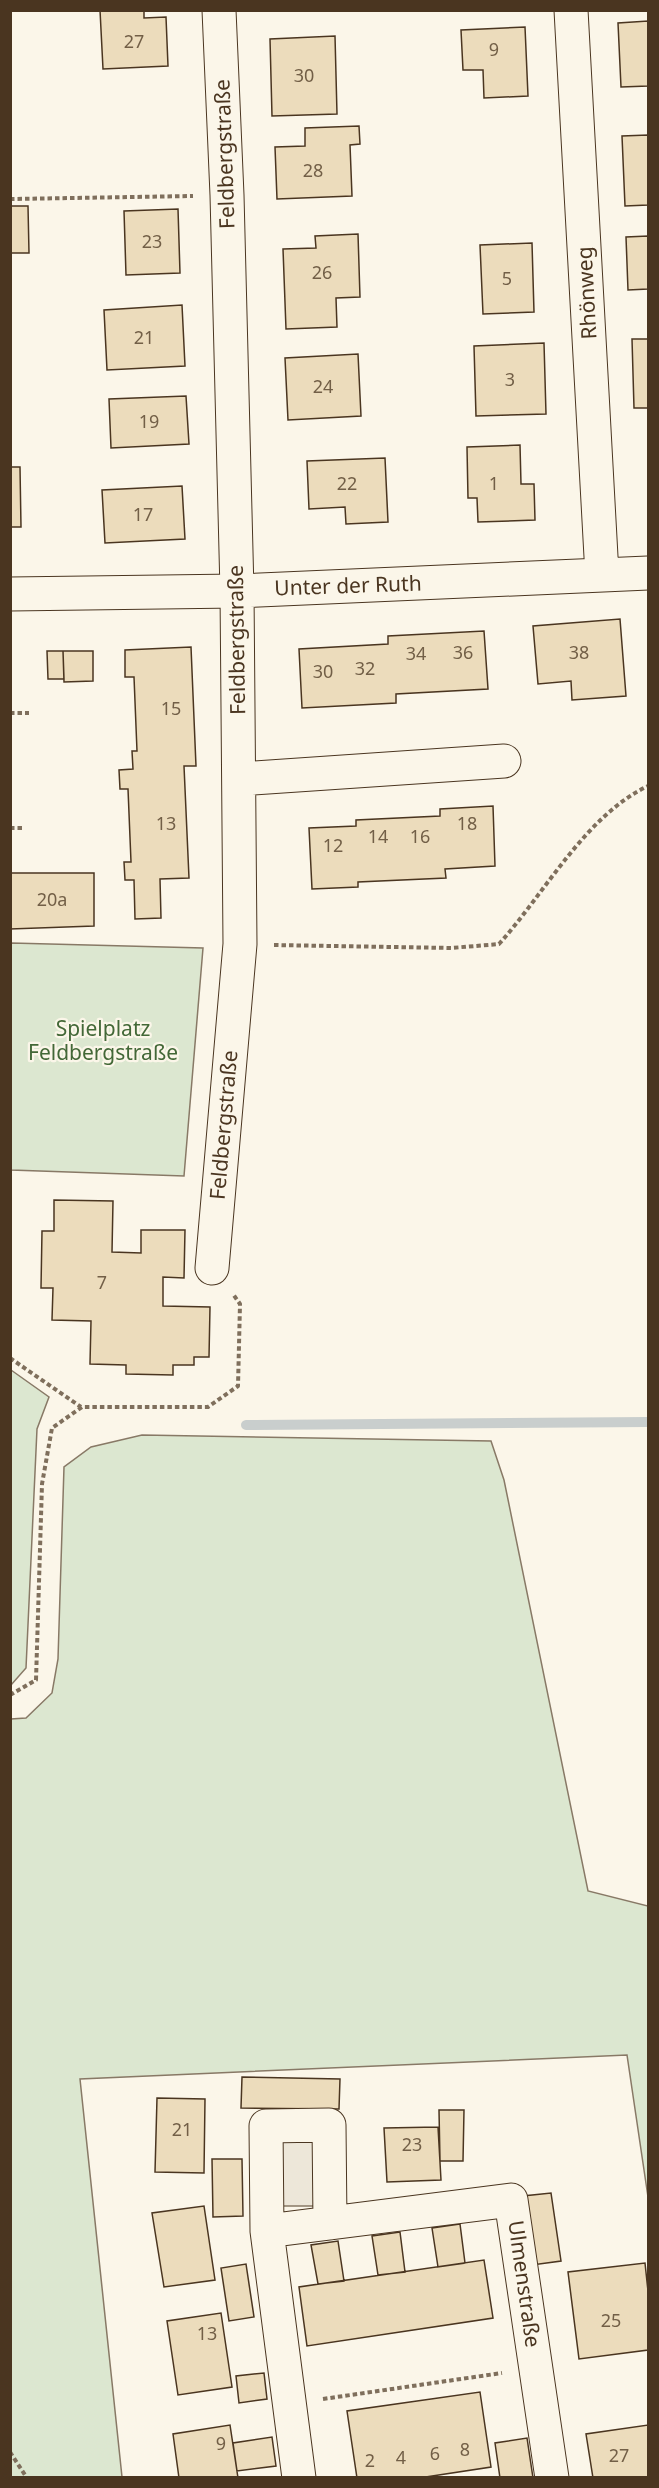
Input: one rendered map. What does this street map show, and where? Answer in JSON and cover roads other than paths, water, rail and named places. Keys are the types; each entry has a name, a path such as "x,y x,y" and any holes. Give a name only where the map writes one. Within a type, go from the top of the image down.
{"street":[{"name":"Feldbergstraße","path":"212,1268 240,944 237,591 227,195 219,10"},
{"name":"Rhönweg","path":"571,10 602,575"},
{"name":"Unter der Ruth","path":"10,594 237,591 648,573"},
{"path":"239,779 504,760"},
{"path":"299,2478 267,2231 266,2126 329,2126 330,2223"},
{"name":"Ulmenstraße","path":"267,2231 512,2200 552,2478"}],"waterway":[{"path":"246,1425 648,1422"}],"park label":[{"name":"Spielplatz Feldbergstraße","path":"103,1041"}]}
